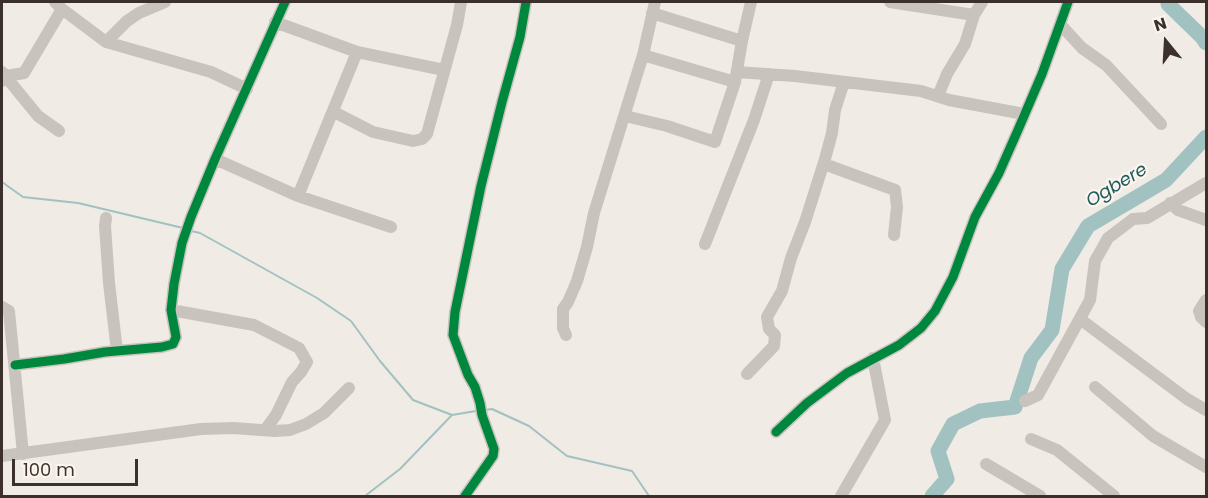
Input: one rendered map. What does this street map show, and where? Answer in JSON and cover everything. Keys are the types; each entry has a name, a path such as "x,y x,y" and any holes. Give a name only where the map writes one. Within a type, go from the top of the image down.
{"street":[{"path":"106,42 127,21 165,2"},
{"path":"15,365 173,344 176,337 171,310 182,243 215,159 285,2"},
{"path":"334,112 373,132 413,141 422,139 427,134 457,25 461,2"},
{"path":"465,496 494,453 494,449 475,387 453,335 455,312 481,186 520,38 526,2"},
{"path":"625,116 715,142 736,77 751,2"},
{"path":"890,2 974,15"},
{"path":"938,96 947,74 965,44 974,15 982,2"},
{"path":"776,432 807,403 847,372 899,345 921,328 935,311 953,277 975,217 999,173 1042,74 1068,2"},
{"path":"3,76 24,73 58,5 106,42 211,72 247,89"},
{"path":"566,335 563,328 563,309 577,281 594,213 643,55 654,7 742,41"},
{"path":"275,22 357,52 444,70"},
{"path":"1060,24 1082,48 1106,65 1161,124"},
{"path":"298,196 357,52"},
{"path":"643,55 736,77 770,74 921,91 950,100 1024,114"},
{"path":"705,244 719,191 770,74"},
{"path":"3,76 38,116 59,131"},
{"path":"747,374 774,346 775,335 769,329 767,317 782,291 791,258 805,222 824,164 835,110 844,82"},
{"path":"215,159 298,196 391,227"},
{"path":"824,164 895,190 897,207 894,235"},
{"path":"1024,401 1038,395 1090,300 1095,261 1108,238 1133,219 1147,218 1206,183"},
{"path":"1170,203 1178,210 1206,220"},
{"path":"106,218 109,284 117,351"},
{"path":"1206,300 1199,311 1206,322"},
{"path":"2,307 9,311 22,454"},
{"path":"171,310 254,325 299,348 307,362 302,372 292,382 276,415 265,430"},
{"path":"1080,319 1187,399 1206,410"},
{"path":"841,496 885,420 873,358"},
{"path":"1095,387 1152,436 1206,467"},
{"path":"2,456 201,429 290,430 324,413 349,388"},
{"path":"1031,439 1057,450 1114,496"},
{"path":"986,464 1040,496"}],"waterway":[{"name":"Ogbere","path":"1168,2 1206,43"},
{"name":"Ogbere","path":"932,496 947,479 938,451 953,424 980,411 1015,407 1031,358 1052,330 1062,269 1088,226 1166,180 1206,137"},
{"path":"2,182 23,197 78,203 183,228"},
{"path":"191,231 200,233 317,298 351,321 380,361 413,400 452,415 476,411"},
{"path":"485,410 492,409 529,426 567,456 632,471 649,496"},
{"path":"365,496 400,469 452,415"}],"cycle path":[{"path":"15,365 173,344 176,337 171,310 182,243 215,159 285,2"},
{"path":"465,496 493,456 494,449 475,387 453,335 455,312 481,186 520,37 526,2"},
{"path":"776,432 807,403 847,373 899,345 921,328 935,311 953,277 975,217 999,173 1018,130 1042,74 1068,2"}]}
